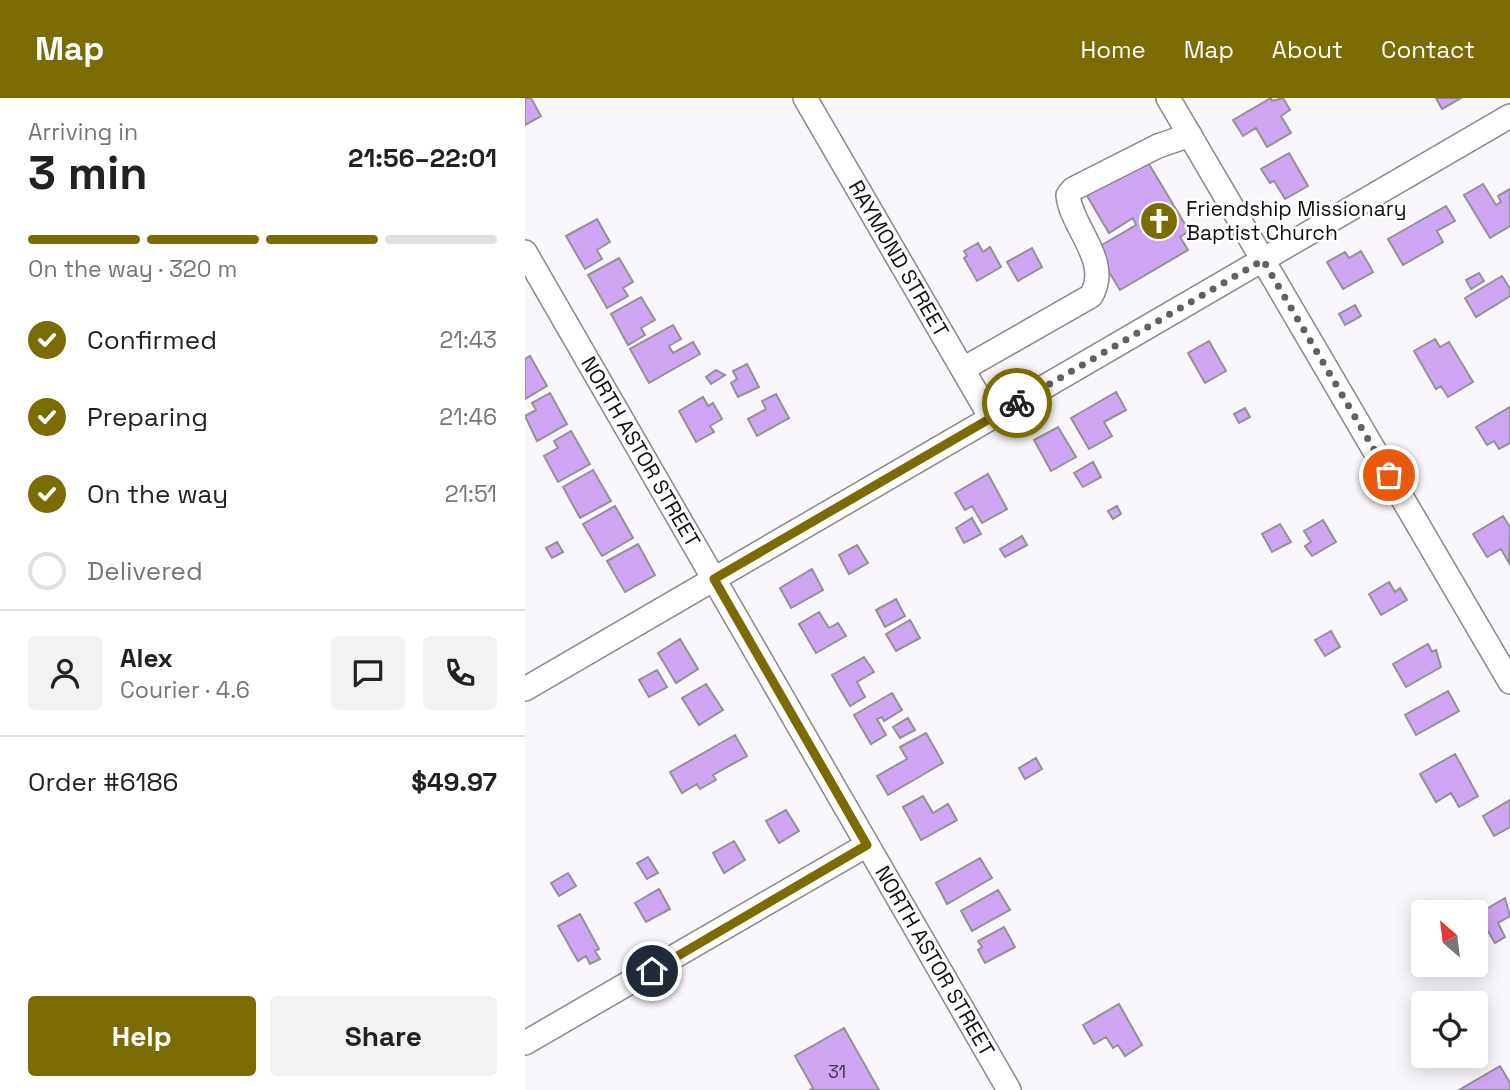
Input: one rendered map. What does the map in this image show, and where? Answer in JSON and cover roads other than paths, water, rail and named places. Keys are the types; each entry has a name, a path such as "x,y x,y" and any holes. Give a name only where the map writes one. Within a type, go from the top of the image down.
{"street":[{"name":"RAYMOND STREET","path":"805,98 991,418"},
{"path":"1168,98 1510,682"},
{"path":"525,689 1510,116"},
{"path":"963,369 1091,296 1097,286 1088,240 1069,205 1068,195 1073,189 1158,146 1190,135"},
{"name":"NORTH ASTOR STREET","path":"525,252 1009,1090"},
{"path":"525,1043 867,845"}],"place":[{"name":"Friendship Missionary Baptist Church","path":"1159,221"}]}
